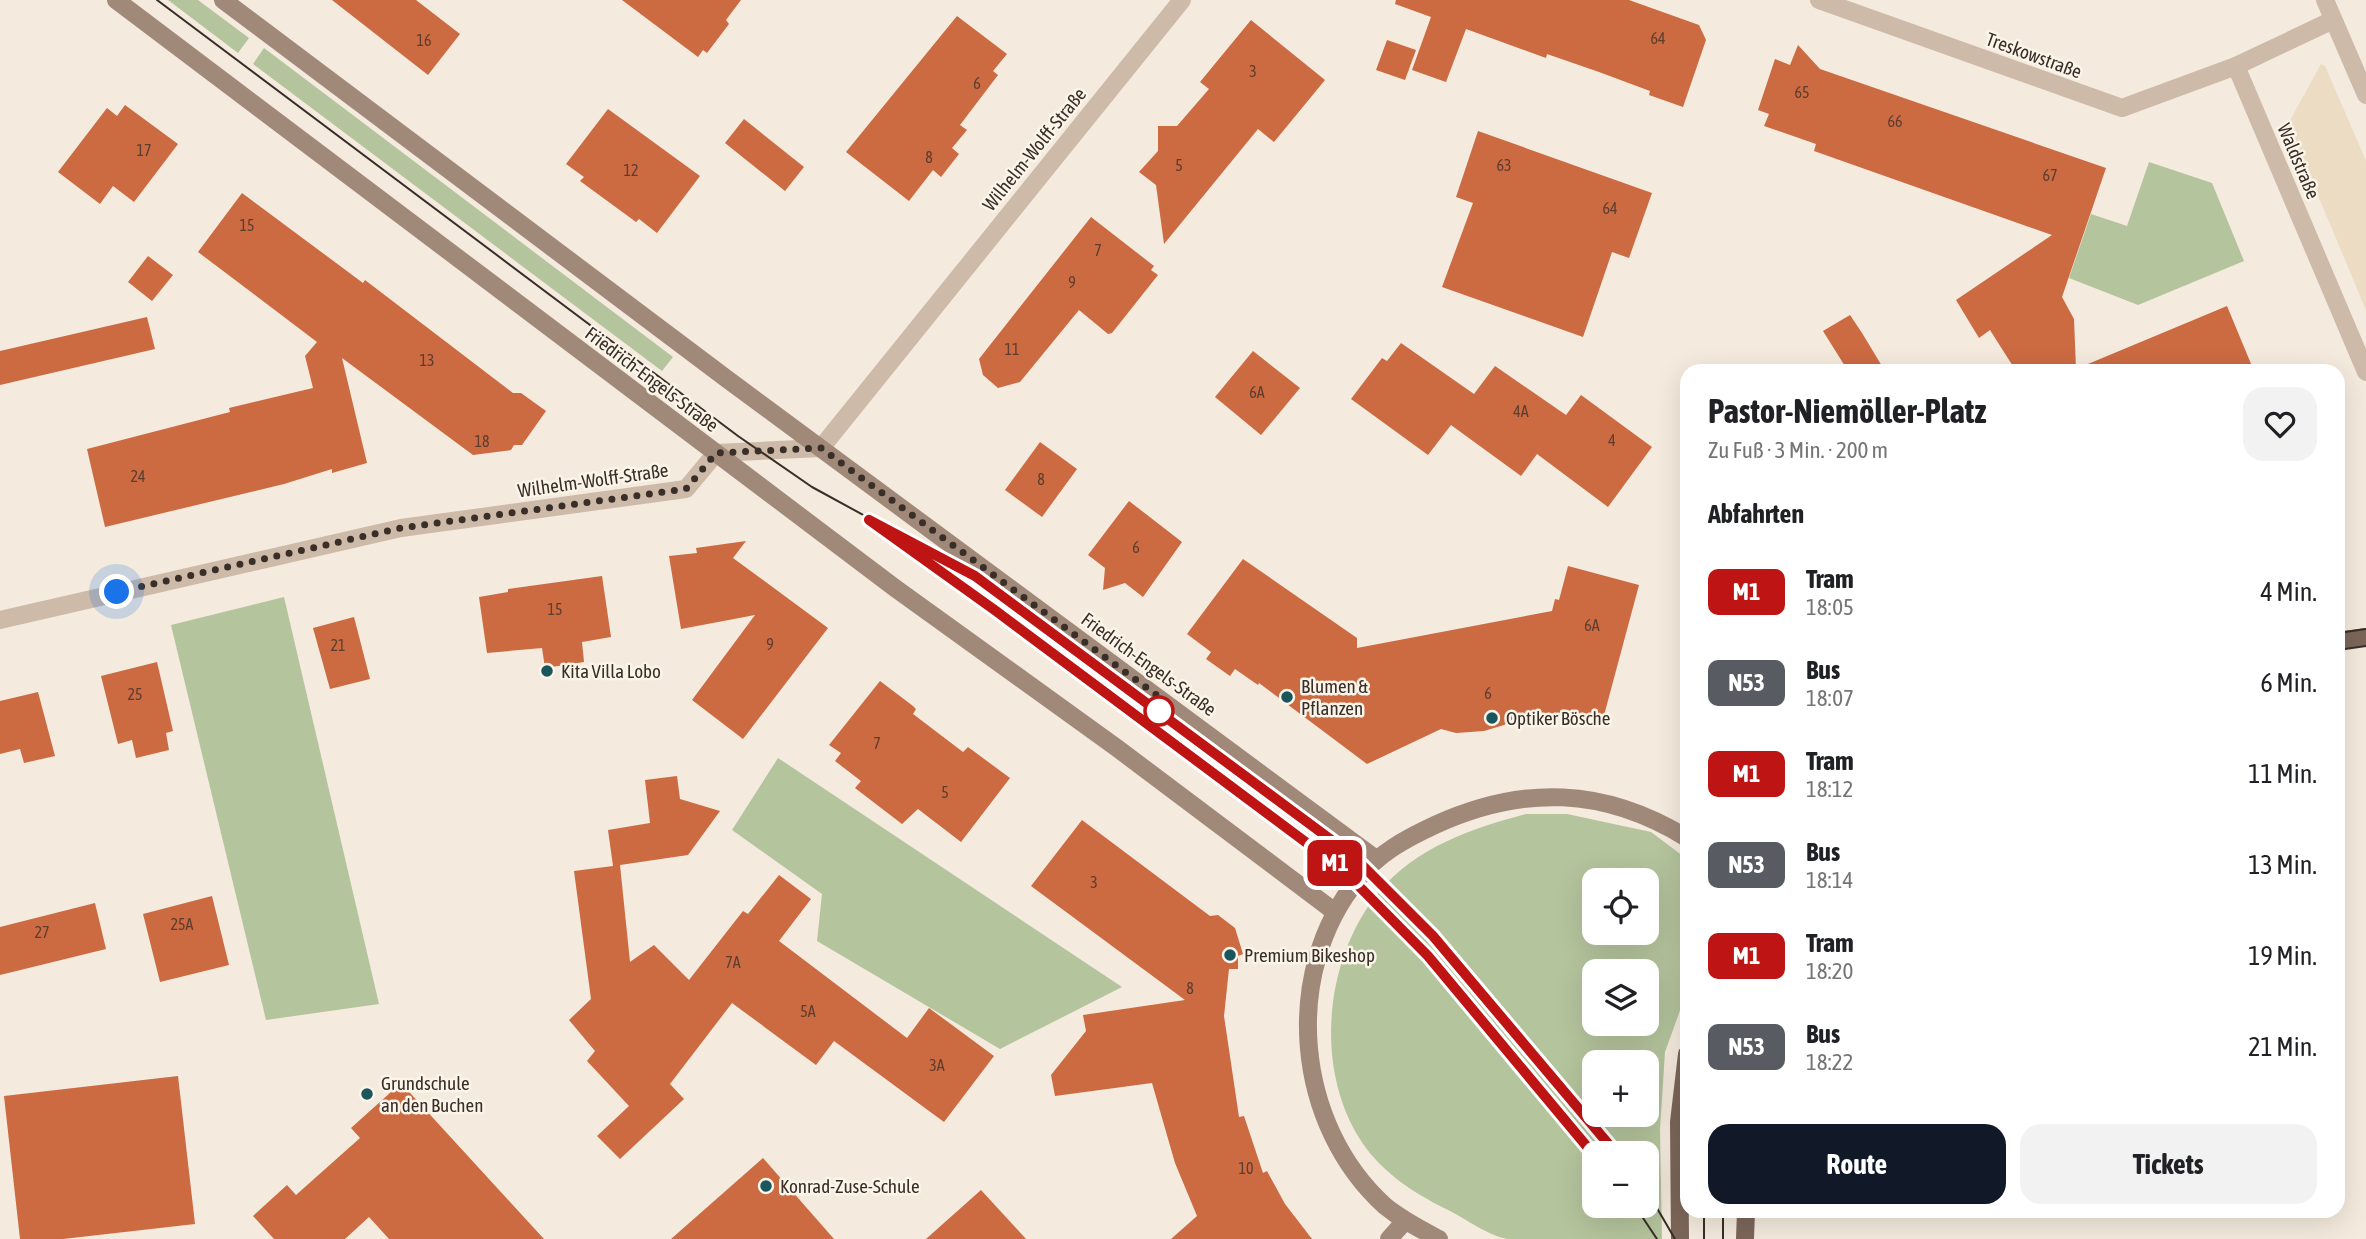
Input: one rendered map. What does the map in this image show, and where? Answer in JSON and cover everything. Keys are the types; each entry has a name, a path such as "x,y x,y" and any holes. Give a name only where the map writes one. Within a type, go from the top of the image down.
{"main road":[{"name":"Friedrich-Engels-Straße","path":"116,0 716,453 1335,912"},
{"name":"Friedrich-Engels-Straße","path":"233,3 821,448 1376,859"},
{"path":"2345,640 2366,637"},
{"path":"1439,1239 1405,1221 1360,1179 1326,1121 1313,1079 1308,1028 1309,1000 1323,942 1335,912 1376,859 1404,839 1499,802 1544,797 1611,803 1656,819 1680,834"},
{"path":"1680,1114 1680,1239"},
{"path":"1745,1239 1746,1218"},
{"path":"1389,1239 1405,1221"}],"street":[{"name":"Wilhelm-Wolff-Straße","path":"821,448 1182,0"},
{"name":"Treskowstraße","path":"1819,0 2122,108 2235,66"},
{"path":"2325,0 2366,95"},
{"path":"2235,66 2333,20"},
{"name":"Waldstraße","path":"2235,66 2366,372"},
{"path":"716,453 821,448"},
{"name":"Wilhelm-Wolff-Straße","path":"0,620 401,528 686,489 716,453"}],"green space":[{"path":"168,0 198,0 249,38 238,53"},
{"path":"264,48 673,357 662,371 253,64"},
{"path":"2149,162 2212,183 2244,261 2138,305 2069,278 2091,214 2127,226"},
{"path":"284,597 379,1004 266,1020 171,625"},
{"path":"778,758 1122,987 1000,1049 817,941 822,894 732,830"},
{"path":"1526,814 1567,814 1651,832 1680,854 1680,1010 1665,1052 1660,1129 1662,1239 1508,1239 1493,1234 1397,1179 1375,1159 1358,1136 1344,1107 1335,1076 1331,1044 1337,978 1347,947 1361,918 1379,892 1410,863 1446,841"}],"shaded area":[{"path":"2321,64 2325,66 2366,161 2366,310 2288,124"}],"building":[{"path":"332,0 416,0 460,34 428,75"},
{"path":"622,0 741,0 726,20 729,24 707,53 703,50 698,57"},
{"path":"1396,0 1629,0 1699,25 1706,40 1683,107 1599,72 1547,54 1546,58 1466,29 1446,82 1412,70 1431,17 1395,4"},
{"path":"957,16 1007,54 993,71 998,75 960,125 967,130 952,148 959,154 941,177 933,170 909,201 846,152"},
{"path":"1251,20 1325,80 1274,142 1258,129 1164,244 1156,185 1139,172 1158,151 1158,126 1177,126 1209,89 1200,82"},
{"path":"1387,40 1416,50 1405,80 1376,70"},
{"path":"1798,45 1820,69 2106,168 2062,297 2074,319 2076,364 2012,364 1990,330 1979,338 1956,300 2052,235 1814,151 1816,144 1764,126 1769,114 1758,110 1775,59 1790,65"},
{"path":"125,105 178,144 134,202 113,186 100,204 58,172 107,108 117,116"},
{"path":"608,109 700,176 657,233 639,219 636,222 580,181 584,177 566,164"},
{"path":"744,119 804,167 785,191 725,143"},
{"path":"1478,131 1652,193 1629,258 1612,252 1583,337 1442,287 1473,203 1456,197"},
{"path":"242,193 363,283 365,280 513,393 521,393 546,411 522,445 514,445 511,450 473,455 342,358 367,463 332,473 332,469 284,484 105,527 87,449 230,412 229,408 313,388 305,356 317,342 198,252"},
{"path":"1091,217 1154,266 1151,270 1158,275 1112,333 1108,334 1079,310 1020,382 998,388 983,375 979,359"},
{"path":"148,256 173,275 152,301 128,282"},
{"path":"2227,306 2251,364 2088,364"},
{"path":"1850,315 1881,364 1844,364 1823,331"},
{"path":"147,317 155,349 0,385 0,351"},
{"path":"1401,343 1474,394 1495,366 1566,415 1581,395 1652,447 1608,507 1537,454 1521,476 1451,425 1428,455 1351,399 1382,358 1387,361"},
{"path":"1253,351 1300,388 1261,435 1215,397"},
{"path":"1040,442 1077,469 1042,517 1005,490"},
{"path":"1129,501 1182,542 1143,597 1125,583 1103,590 1105,568 1088,555"},
{"path":"746,541 733,558 828,628 743,739 692,700 755,615 681,629 669,556 697,553 696,548"},
{"path":"1243,559 1357,638 1357,648 1552,611 1555,599 1559,600 1568,566 1639,585 1603,719 1565,714 1521,714 1504,725 1484,731 1456,733 1441,729 1367,764 1259,683 1258,685 1235,669 1230,676 1206,659 1211,652 1187,634"},
{"path":"602,576 611,637 582,642 584,662 545,668 542,648 487,653 479,597 508,592 508,589"},
{"path":"354,617 370,679 330,689 313,628"},
{"path":"157,662 173,731 166,733 169,750 136,758 132,740 118,744 101,676"},
{"path":"880,681 916,709 913,714 963,752 968,747 1010,778 961,842 918,809 902,824 855,788 861,781 835,761 841,753 829,745"},
{"path":"38,692 55,756 24,763 20,749 0,754 0,701"},
{"path":"677,776 680,799 720,811 688,855 620,865 630,962 654,945 689,980 743,911 748,914 779,875 811,899 779,941 907,1038 929,1008 994,1056 944,1122 834,1041 816,1065 732,1003 670,1084 684,1099 620,1159 597,1136 629,1106 587,1061 595,1051 569,1020 591,999 574,871 613,866 608,830 650,823 645,780"},
{"path":"1082,820 1210,916 1218,915 1235,928 1243,954 1238,956 1238,969 1229,969 1224,1016 1239,1117 1244,1116 1263,1173 1267,1171 1285,1204 1312,1239 1171,1239 1197,1216 1175,1163 1152,1083 1055,1096 1051,1075 1086,1031 1083,1015 1185,1000 1031,886"},
{"path":"212,896 229,965 160,982 143,914"},
{"path":"95,903 106,949 0,975 0,927"},
{"path":"178,1076 195,1224 63,1239 20,1239 4,1096"},
{"path":"401,1083 544,1239 389,1239 369,1217 345,1239 274,1239 253,1216 287,1185 296,1195 360,1138 351,1128"},
{"name":"Konrad-Zuse-Schule","path":"763,1158 834,1239 671,1239"},
{"path":"981,1190 1026,1239 926,1239"}],"tram line":[{"path":"157,0 738,436 812,487 975,576 1337,843 1392,892 1433,936 1606,1141"},
{"name":"M1","path":"1582,1141 1428,956 1369,893 1343,870 1302,836 921,555 869,520 975,576 1353,856 1392,892 1433,936 1481,997 1606,1141"},
{"path":"921,555 1344,870 1428,956 1582,1141"},
{"path":"2345,632 2366,629"},
{"path":"2345,649 2366,646"},
{"path":"1659,1212 1675,1239"},
{"path":"1643,1218 1657,1239"},
{"path":"1704,1218 1704,1239"},
{"path":"1723,1218 1723,1239"}],"place":[{"name":"Kita Villa Lobo","path":"547,671"},
{"name":"Blumen & Pflanzen","path":"1287,697"},
{"name":"Optiker Bösche","path":"1492,718"},
{"name":"Premium Bikeshop","path":"1230,955"},
{"name":"Grundschule an den Buchen","path":"367,1094"},
{"name":"Konrad-Zuse-Schule","path":"766,1186"}],"route":[{"path":"117,592 328,542 401,528 686,489 716,453 821,448 1166,702 1159,711"}]}
